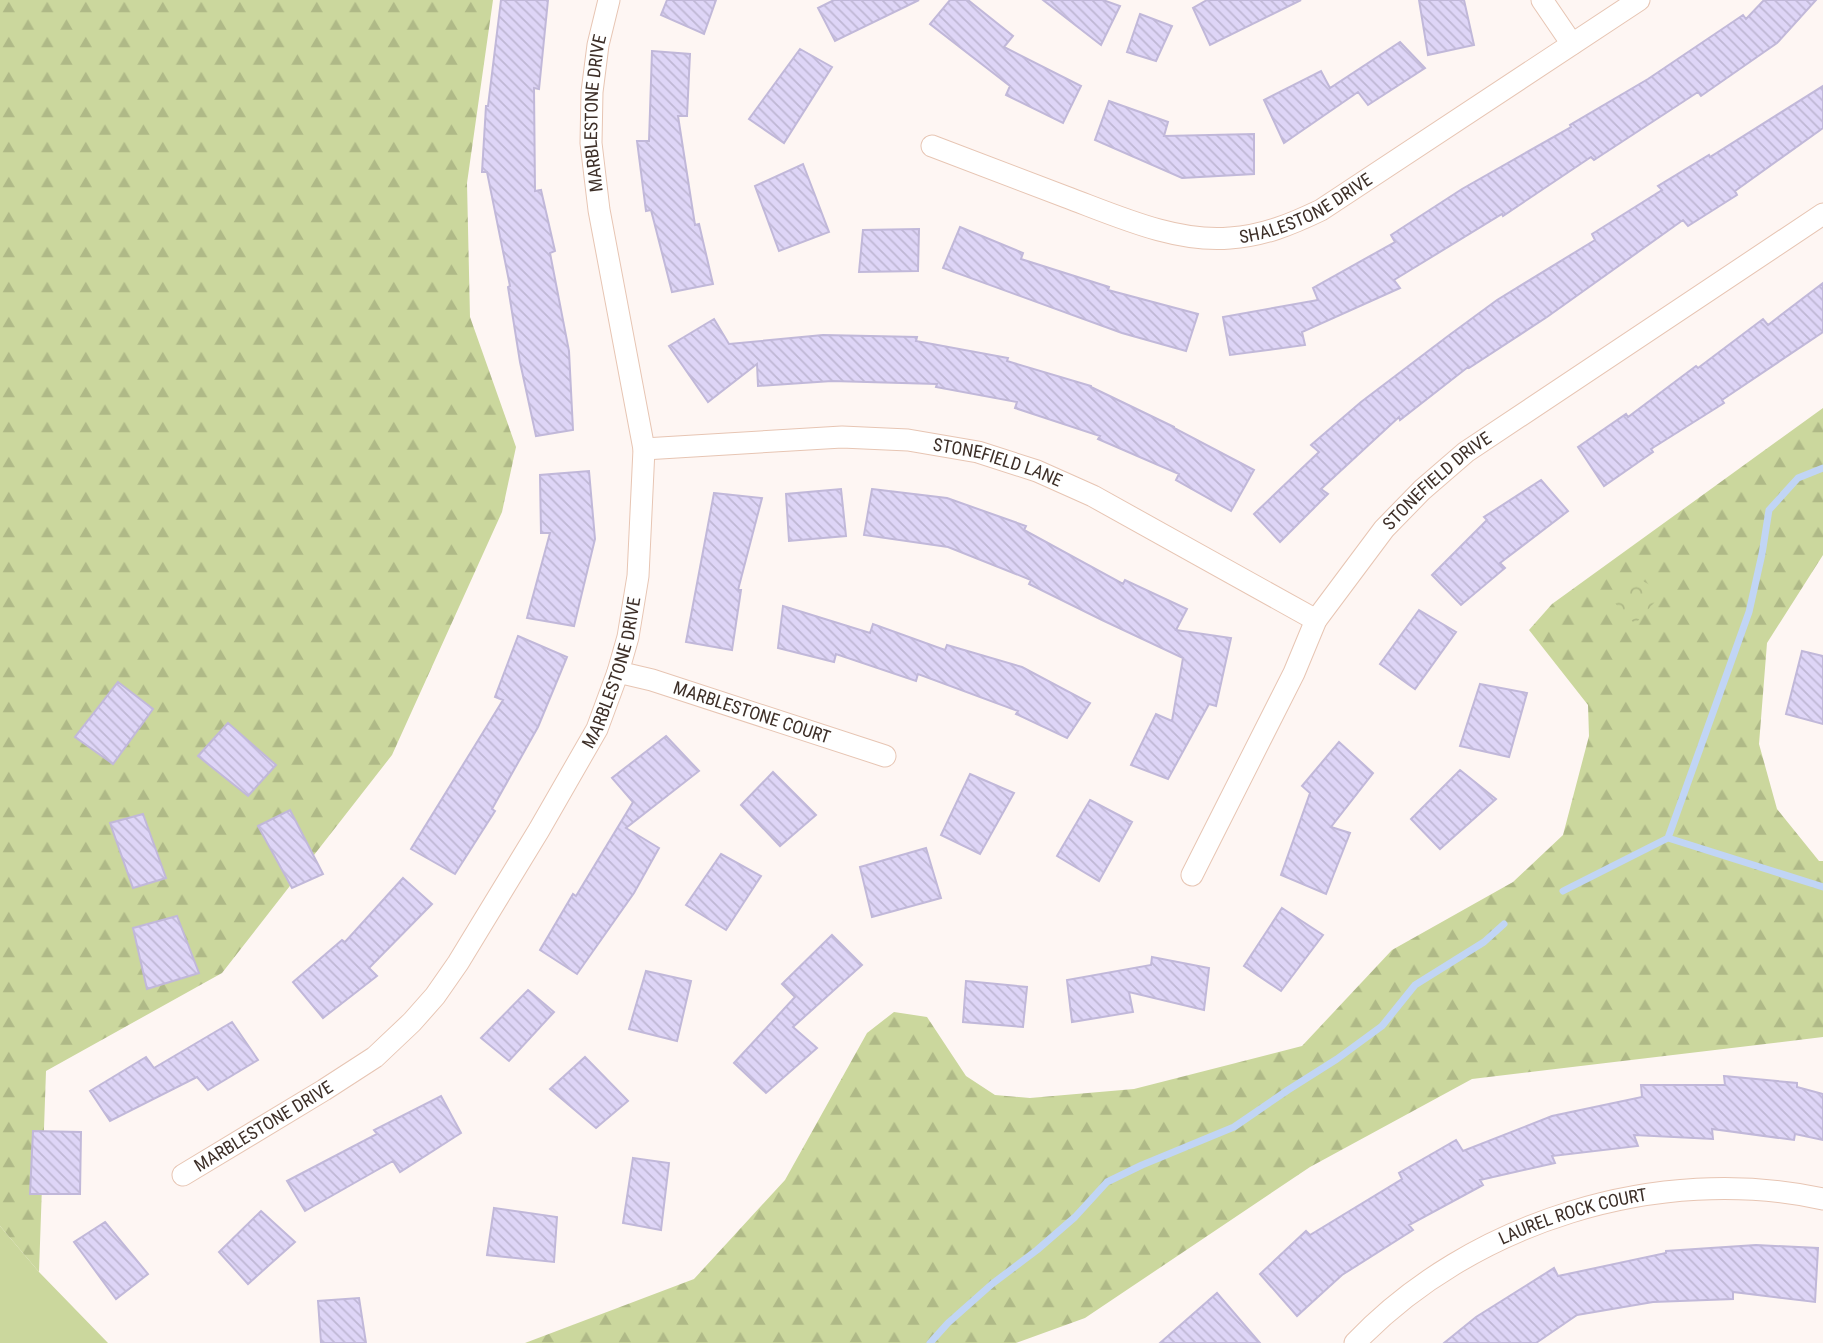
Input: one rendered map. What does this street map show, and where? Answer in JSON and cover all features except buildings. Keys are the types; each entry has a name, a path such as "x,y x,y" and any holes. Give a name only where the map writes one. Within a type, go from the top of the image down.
{"street":[{"name":"MARBLESTONE DRIVE","path":"183,1175 375,1057 435,996 539,830 597,729 618,673 628,637 638,576 645,449 598,210 591,143 595,68 609,0"},
{"path":"1542,0 1572,44"},
{"name":"SHALESTONE DRIVE","path":"932,146 1107,212 1169,232 1191,237 1231,238 1269,232 1321,210 1639,0"},
{"name":"STONEFIELD DRIVE","path":"1192,876 1294,673 1315,620 1384,529 1422,490 1466,452 1823,214"},
{"name":"STONEFIELD LANE","path":"645,449 842,437 908,440 978,452 1037,471 1093,496 1315,620"},
{"name":"MARBLESTONE COURT","path":"618,673 652,680 886,756"},
{"name":"LAUREL ROCK COURT","path":"1355,1343 1395,1306 1452,1265 1519,1231 1554,1217 1590,1206 1664,1192 1741,1189 1823,1199"}],"green space":[{"path":"0,0 493,0 467,183 470,317 516,447 502,512 392,755 222,973 46,1071 39,1272 0,1226"},
{"path":"1823,408 1823,555 1767,643 1759,744 1777,809 1819,861 1823,861 1823,1037 1472,1079 1310,1167 1085,1318 1016,1343 525,1343 694,1279 785,1180 867,1033 894,1012 927,1017 966,1076 995,1095 1030,1098 1134,1089 1302,1046 1392,950 1513,882 1563,835 1589,736 1588,705 1529,630 1552,604"},
{"path":"1633,575 1663,593 1635,624 1612,600"},
{"path":"0,1226 39,1272 108,1343 0,1343"}],"waterway":[{"path":"1563,891 1668,838 1749,612 1769,510 1798,478 1823,468"},
{"path":"1668,838 1823,887"},
{"path":"930,1343 992,1284 1075,1217 1107,1182 1234,1127 1382,1026 1415,985 1484,942 1504,924"}]}
